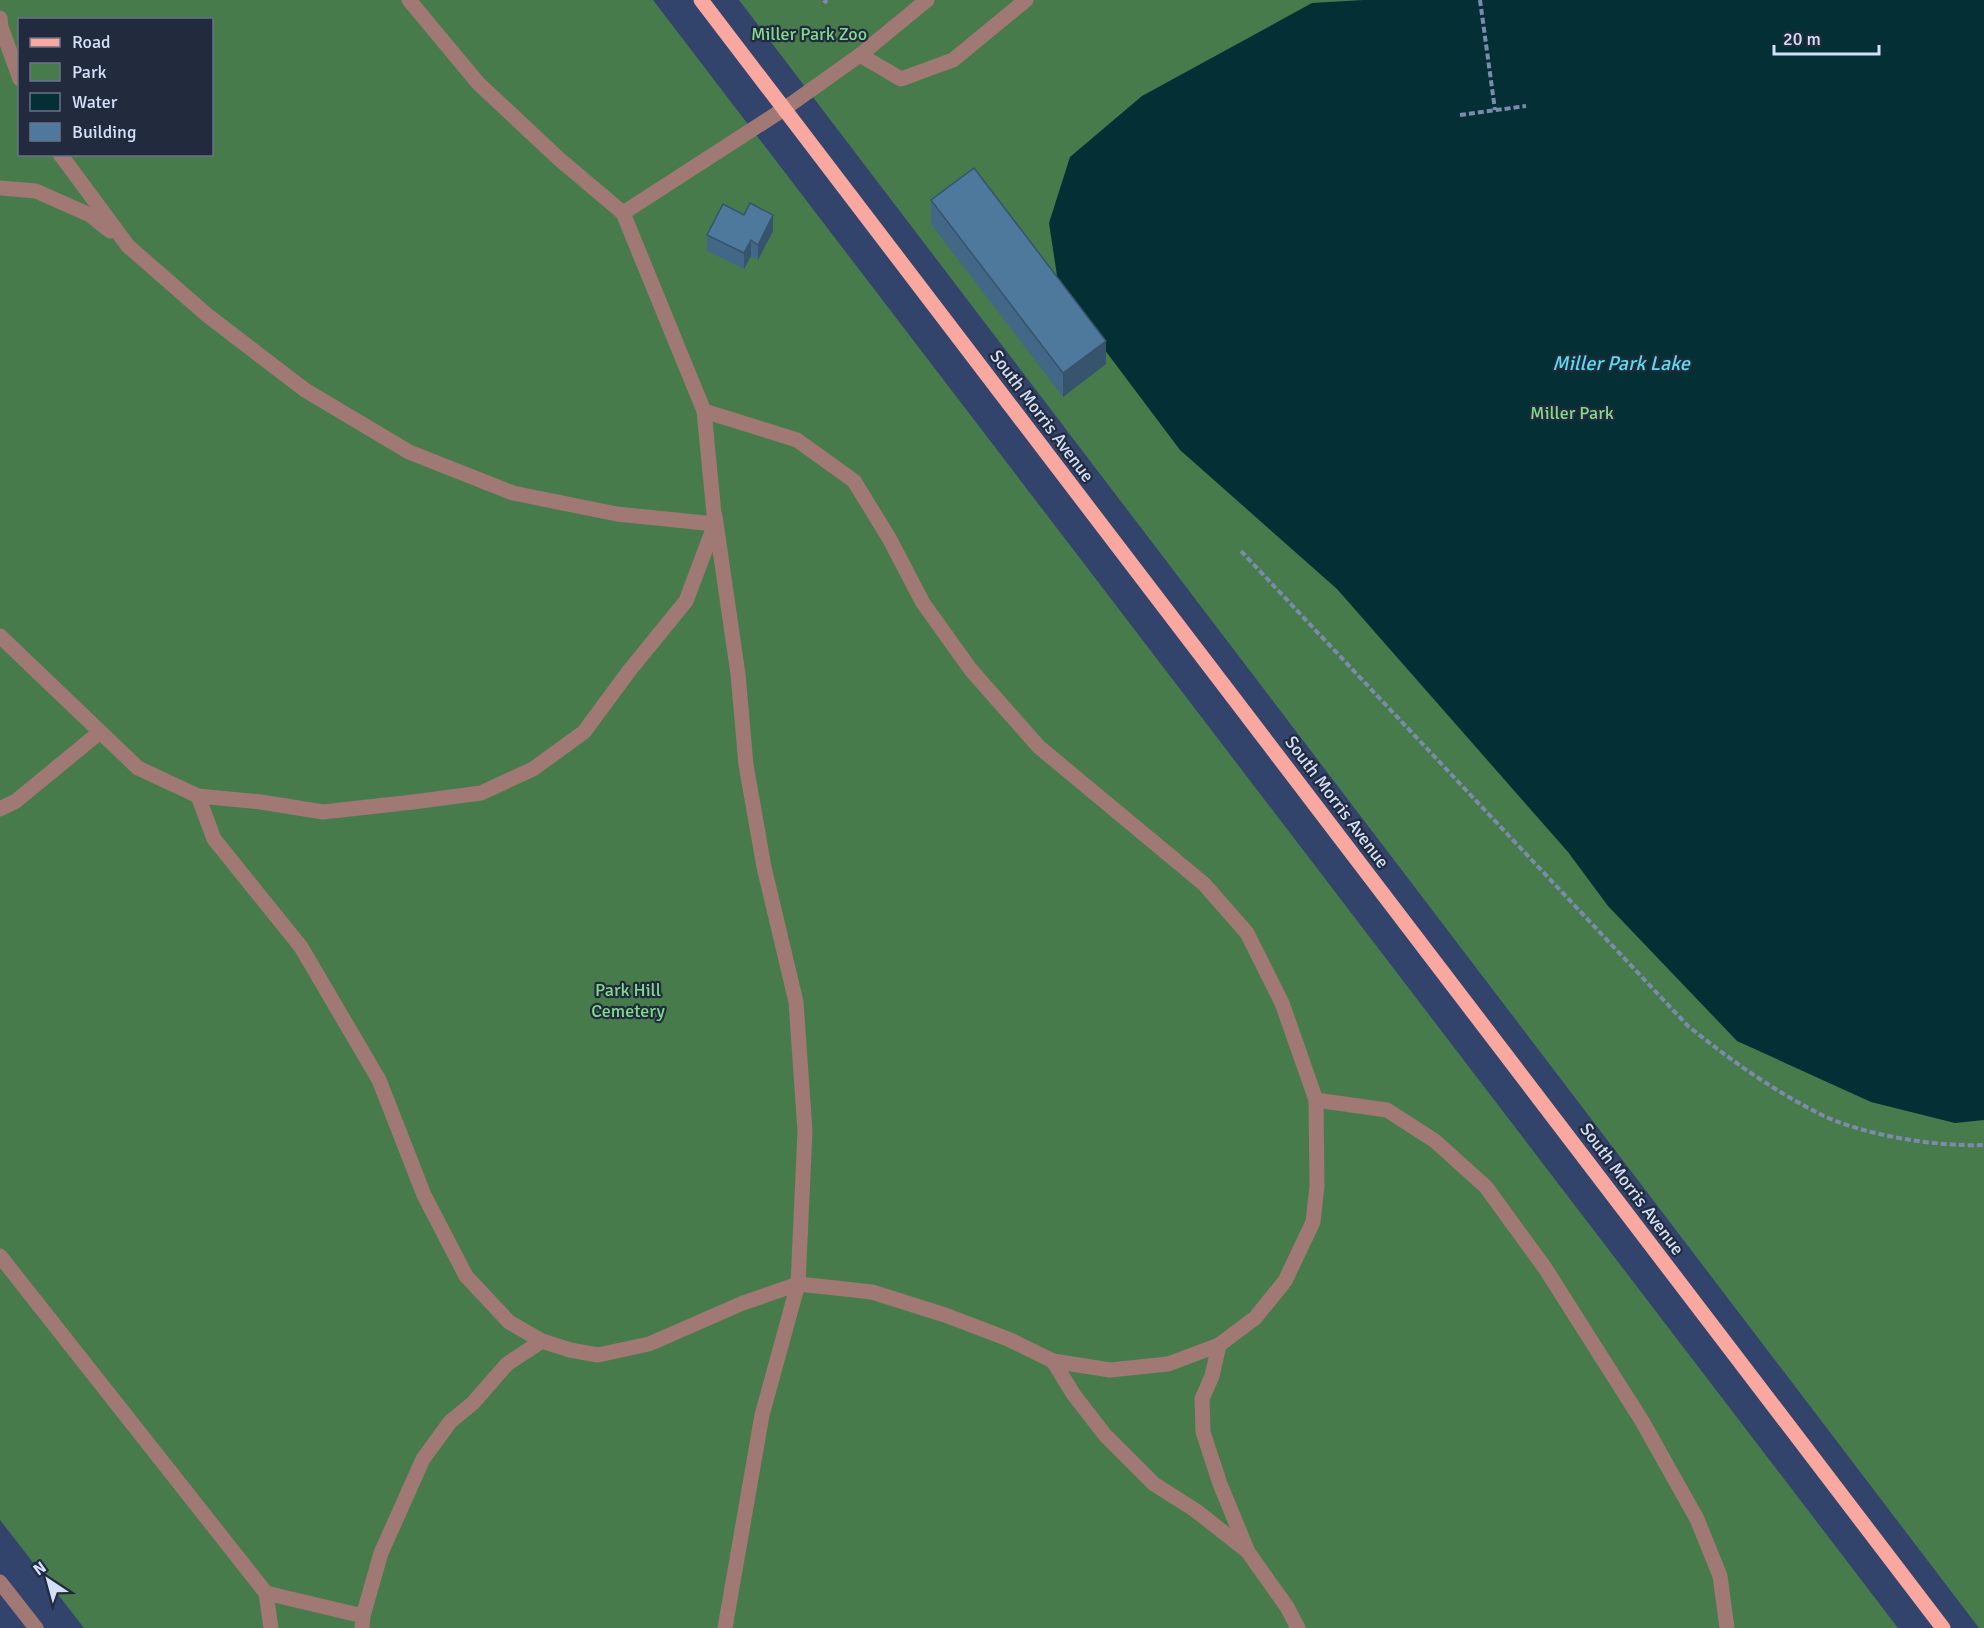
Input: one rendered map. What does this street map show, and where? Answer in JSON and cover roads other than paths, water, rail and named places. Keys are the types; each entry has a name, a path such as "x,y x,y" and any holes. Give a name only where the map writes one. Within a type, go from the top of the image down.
{"main road":[{"name":"South Morris Avenue","path":"700,0 1943,1628"}],"street":[{"path":"409,0 478,83 558,158 623,213 704,411 715,520 738,674 746,765 764,867 796,1002 805,1131 798,1284 762,1415 725,1628"},
{"path":"623,213 784,109 861,54 927,0"},
{"path":"861,54 901,79 953,60 1026,0"},
{"path":"0,18 1,27 18,73"},
{"path":"62,156 129,246"},
{"path":"0,188 36,191 90,215 207,315 305,390 408,452 513,493 617,514 715,520"},
{"path":"198,796 214,839 301,947 379,1080 424,1195 466,1276 509,1322 542,1341 570,1350 598,1355 649,1344 743,1303 798,1284 872,1292 977,1327 1053,1361 1110,1370 1168,1364 1220,1345 1255,1318 1285,1281 1314,1222 1317,1186 1316,1100 1282,1003 1247,933 1204,885 1039,747 979,678 923,603 889,538 854,481 797,440 704,411"},
{"path":"0,636 138,768 198,796 261,802 323,812 481,793 533,769 584,732 629,671 686,601 715,520"},
{"path":"0,809 16,801 100,732"},
{"path":"1316,1100 1387,1110 1436,1142 1486,1187 1545,1268 1618,1382 1642,1420 1697,1519 1720,1576 1727,1628"},
{"path":"0,1256 266,1593 271,1628"},
{"path":"266,1593 363,1622 381,1553 423,1460 450,1422 473,1403 507,1364 542,1341"},
{"path":"1220,1345 1212,1376 1202,1399 1203,1432 1220,1484 1248,1552 1287,1607 1298,1628"},
{"path":"1053,1361 1074,1395 1105,1435 1154,1484 1195,1510 1248,1552"},
{"path":"0,1582 36,1628"}],"water":[{"name":"Miller Park Lake","path":"1363,0 1984,0 1984,1120 1955,1123 1871,1102 1737,1041 1608,906 1568,852 1337,589 1180,450 1059,289 1049,223 1070,157 1142,96 1312,3"}],"park label":[{"name":"Miller Park Zoo","path":"809,34"},
{"name":"Miller Park","path":"1572,413"},
{"name":"Park Hill Cemetery","path":"628,1000"}]}
